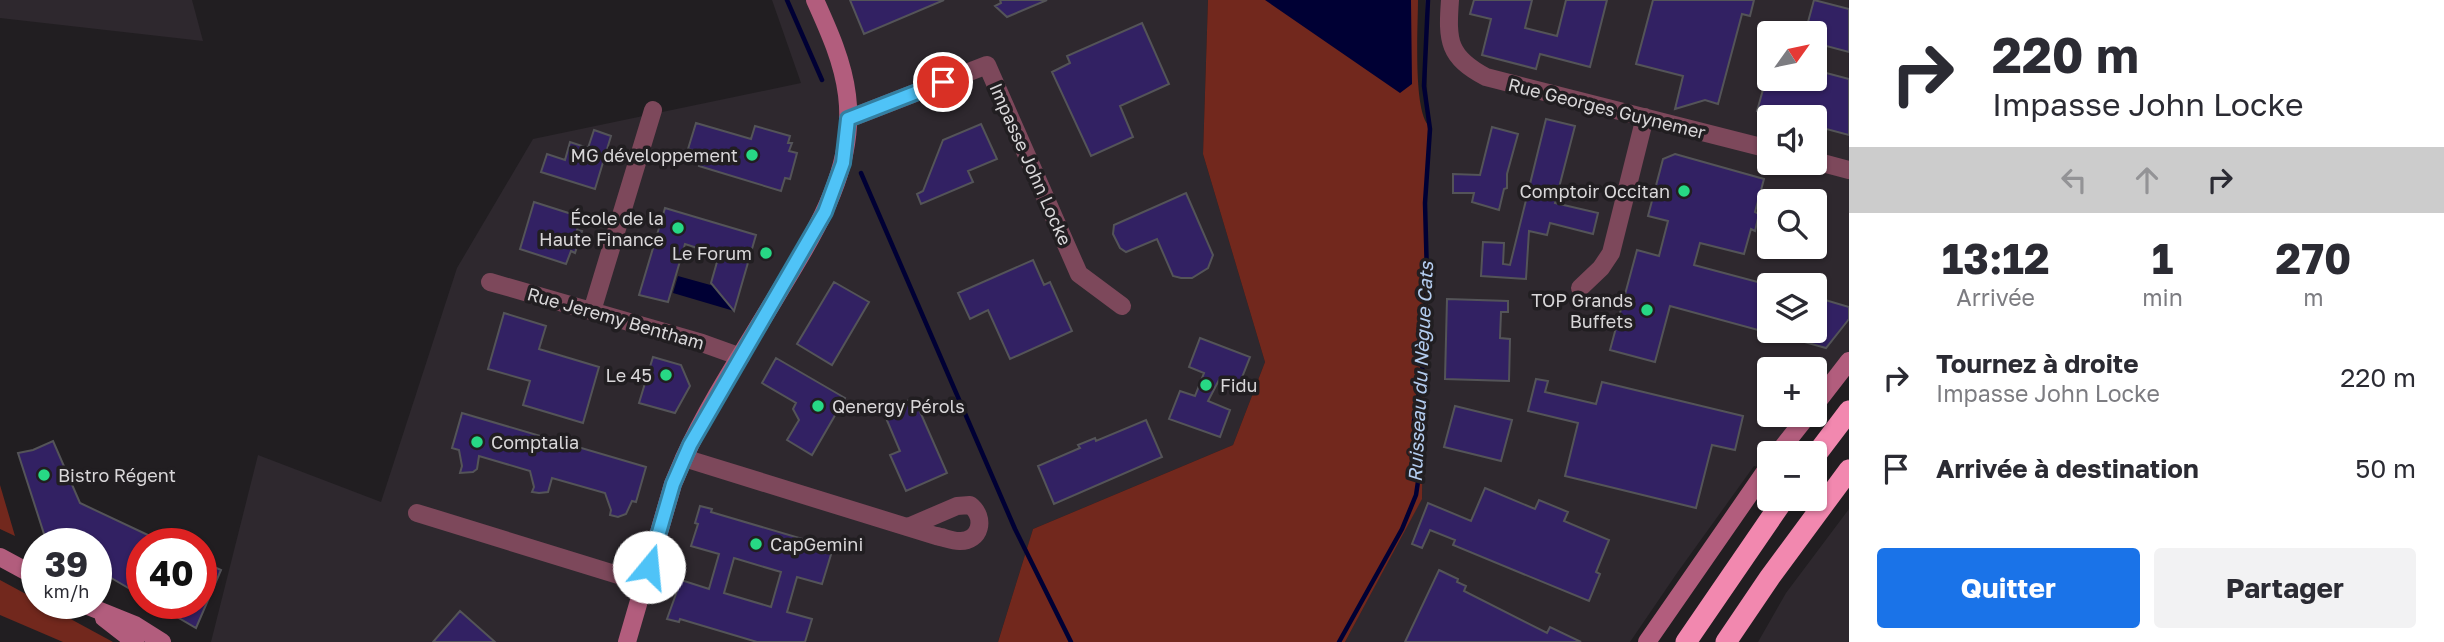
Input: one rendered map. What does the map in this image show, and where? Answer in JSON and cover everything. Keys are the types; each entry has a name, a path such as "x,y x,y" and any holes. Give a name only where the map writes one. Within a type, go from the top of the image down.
{"highway":[{"path":"1826,441 1849,411"},
{"path":"1726,642 1849,470"},
{"path":"1685,642 1776,511"}],"street":[{"path":"627,642 673,484 684,458 825,212 843,163 848,119 847,96 841,63 815,0"},
{"name":"Rue Georges Guynemer","path":"1450,0 1448,30 1454,51 1467,66 1486,77 1757,146"},
{"name":"Impasse John Locke","path":"848,119 987,65 1079,274 1122,306"},
{"path":"592,311 653,110"},
{"path":"1580,288 1601,268 1611,253 1645,117"},
{"path":"1827,164 1849,170"},
{"name":"Rue Jeremy Bentham","path":"490,282 702,343 741,357"},
{"path":"1827,389 1849,361"},
{"path":"1788,441 1799,427"},
{"path":"684,458 908,527"},
{"path":"1647,642 1757,483"},
{"path":"417,513 644,583"},
{"path":"0,557 21,568"},
{"path":"112,616 135,625 162,642"},
{"path":"105,619 135,642"}],"shaded area":[{"path":"0,0 192,0 203,41 0,18"},
{"path":"772,0 1208,0 1203,154 1265,362 1233,445 1033,529 998,642 211,642 258,455 381,502 457,268 533,139 801,83"},
{"path":"1208,0 1418,0 1418,84 1423,116 1428,125 1422,499 1345,642 998,642 1033,529 1233,445 1265,362 1203,154"},
{"path":"1265,0 1411,0 1412,84 1400,93"},
{"path":"1425,0 1849,0 1849,352 1827,380 1827,357 1757,357 1757,427 1792,427 1782,441 1757,441 1757,467 1754,466 1630,642 1345,642 1422,498 1428,125"},
{"path":"678,276 714,286 734,311 673,293"},
{"path":"0,485 15,536 0,529"},
{"path":"1849,509 1849,642 1758,642 1786,593"},
{"path":"0,580 21,591 21,619 71,619 113,642 63,642 0,615"}],"building":[{"path":"850,0 944,0 864,34"},
{"path":"1000,0 1047,0 1007,17 995,6 1001,3"},
{"path":"1474,0 1532,0 1525,28 1557,36 1566,0 1607,0 1590,67 1540,54 1536,69 1482,55 1491,19 1470,14"},
{"path":"1653,0 1754,0 1750,16 1742,14 1718,104 1705,100 1675,109 1683,76 1636,64"},
{"path":"1814,0 1849,9 1849,52 1827,46 1827,21 1808,21"},
{"path":"1142,23 1169,84 1120,106 1133,137 1091,156 1052,72 1070,63 1067,56"},
{"path":"1827,73 1849,79 1849,135 1827,129 1827,105 1759,105 1763,91 1827,91"},
{"path":"1546,119 1575,126 1555,203 1598,213 1593,234 1550,223 1547,235 1529,231 1526,279 1481,276 1483,242 1504,243 1503,264 1510,265"},
{"name":"MG développement","path":"696,123 751,139 755,126 790,136 788,143 792,143 789,151 797,153 790,179 785,178 781,191 699,166 702,153 688,149"},
{"path":"981,124 997,159 968,171 973,182 921,204 917,194 923,191 943,140"},
{"path":"1492,127 1518,134 1507,174 1507,188 1504,189 1499,210 1472,202 1474,193 1453,193 1453,174 1480,175"},
{"path":"594,130 611,136 595,189 541,172 547,154 565,160 570,142 588,148"},
{"path":"1675,154 1764,179 1761,189 1757,189 1755,231 1751,229 1744,254 1700,243 1694,265 1757,282 1757,330 1670,306 1655,362 1610,350 1637,250 1659,256 1668,221 1648,216 1663,159"},
{"path":"1186,193 1213,255 1208,268 1192,278 1173,276 1157,239 1126,252 1120,248 1113,234 1114,225"},
{"path":"534,202 581,217 577,230 582,231 575,253 571,251 566,264 520,249"},
{"path":"665,208 756,235 734,311 711,283 719,255 685,244 668,302 639,295"},
{"path":"1033,260 1044,285 1050,282 1072,331 1010,359 988,310 970,319 958,293"},
{"path":"834,282 869,302 832,365 797,344"},
{"path":"1447,299 1508,301 1508,312 1501,312 1500,338 1510,339 1509,381 1445,379"},
{"path":"1827,301 1849,307 1849,319 1826,348 1808,343 1827,343"},
{"path":"504,313 546,326 539,349 599,367 583,423 523,405 530,381 488,369"},
{"path":"1200,338 1250,357 1239,385 1220,378 1208,401 1230,410 1220,437 1169,419 1180,391 1195,396 1204,373 1189,367"},
{"name":"Le 45","path":"653,357 681,365 690,386 675,413 639,403"},
{"name":"Qenergy Pérols","path":"776,358 845,398 812,455 787,440 799,420 793,409 796,403 762,383"},
{"path":"1536,379 1548,381 1545,392 1596,404 1602,382 1743,416 1735,450 1712,445 1696,508 1565,476 1578,423 1528,411"},
{"path":"914,398 947,473 906,491 890,455 900,451 883,411"},
{"path":"1455,406 1512,420 1501,461 1444,447"},
{"path":"462,413 646,467 636,502 632,501 626,514 618,517 610,515 605,493 552,478 548,492 532,492 534,487 530,471 479,456 477,469 460,473 462,466 459,450 452,448"},
{"path":"1146,420 1162,457 1054,504 1038,466 1080,448 1078,445 1095,438 1096,441"},
{"path":"53,441 80,503 133,528 126,528 126,587 112,578 112,528 42,528 18,453"},
{"path":"1485,488 1535,509 1539,500 1568,512 1564,521 1609,540 1596,572 1600,574 1589,601 1453,545 1455,540 1430,530 1422,548 1412,544 1428,503 1471,521"},
{"path":"700,506 712,509 711,512 833,548 822,584 797,577 787,612 812,619 805,642 757,642 680,619 679,622 667,619 681,580 709,589 719,554 691,546 698,524 695,523","holes":["734,558 781,572 771,607 724,593"]},
{"path":"1439,570 1458,579 1457,582 1466,586 1464,591 1547,633 1550,627 1581,642 1405,642"},
{"path":"460,611 495,642 433,642"},
{"path":"181,619 200,619 196,628"}],"waterway":[{"path":"787,0 822,80"},
{"name":"Ruisseau du Nègue Cats","path":"1339,642 1402,529 1416,495 1419,475 1414,421 1422,376 1427,276 1425,203 1430,129 1424,86 1428,0"},
{"path":"861,173 1015,529 1071,642"}],"place":[{"name":"MG développement","path":"752,155"},
{"name":"Comptoir Occitan","path":"1684,191"},
{"name":"École de la Haute Finance","path":"678,228"},
{"name":"Le Forum","path":"766,253"},
{"name":"TOP Grands Buffets","path":"1647,310"},
{"name":"Le 45","path":"666,375"},
{"name":"Fidu","path":"1206,385"},
{"name":"Qenergy Pérols","path":"818,406"},
{"name":"Comptalia","path":"477,442"},
{"name":"Bistro Régent","path":"44,475"},
{"name":"CapGemini","path":"756,544"}],"route":[{"path":"649,567 673,484 690,445 825,212 843,163 848,119 943,82"}]}
